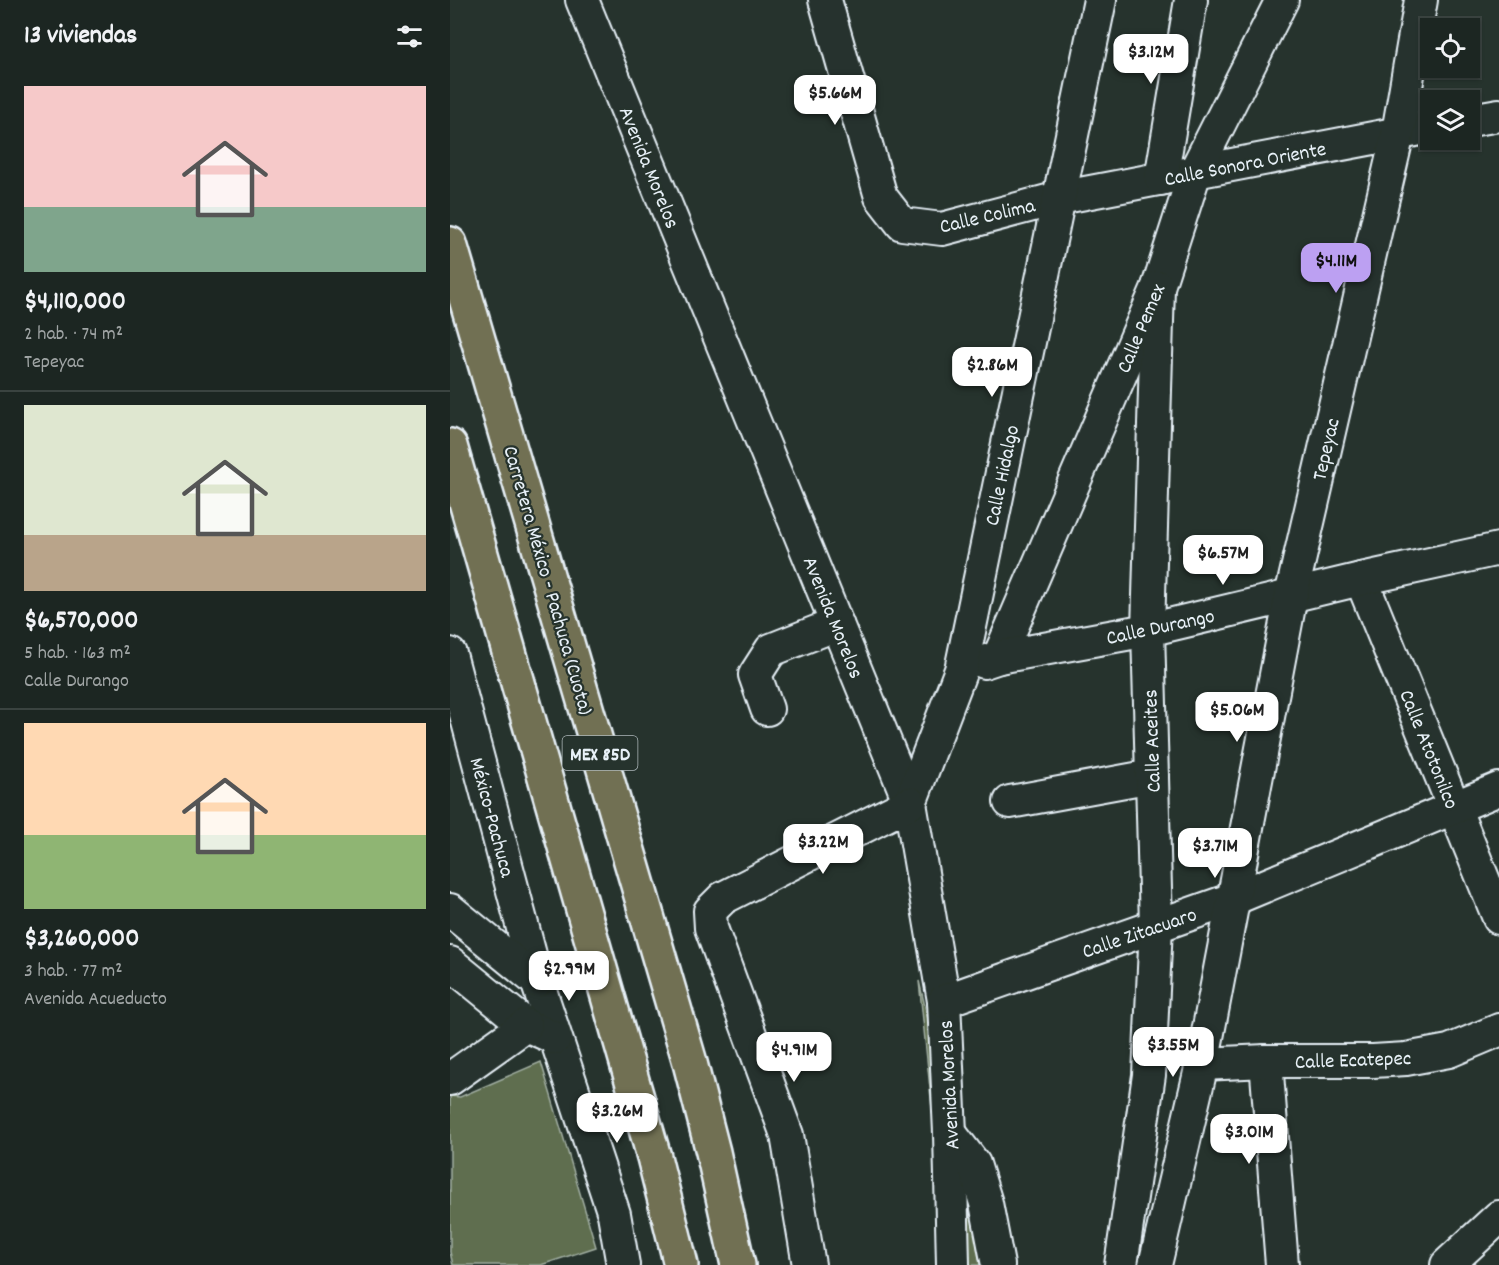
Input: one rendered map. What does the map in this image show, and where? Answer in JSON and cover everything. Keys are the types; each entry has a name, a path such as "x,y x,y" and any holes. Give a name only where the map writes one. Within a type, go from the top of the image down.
{"highway":[{"name":"Carretera México - Pachuca (Cuota)","path":"450,244 689,1059 713,1152 738,1265"},
{"name":"MEX 85D","path":"450,446 654,1157 681,1265"}],"street":[{"name":"Avenida Morelos","path":"582,0 910,803 944,1001 953,1265"},
{"name":"Calle Colima","path":"825,0 881,197 902,225 942,230 1059,198"},
{"name":"Calle Hidalgo","path":"910,803 961,670 1100,0"},
{"path":"1161,179 1191,0"},
{"name":"Calle Pemex","path":"999,657 1158,287 1195,172 1282,0"},
{"name":"Tepeyac","path":"1155,1265 1202,1064 1291,596 1398,133 1421,0"},
{"path":"1480,118 1499,115"},
{"name":"Calle Sonora Oriente","path":"1059,198 1420,129"},
{"name":"Calle Aceites","path":"1121,1265 1149,1075 1156,926 1148,630 1158,287"},
{"name":"Calle Durango","path":"961,670 999,657 1148,630 1499,549"},
{"name":"Calle Atotonilco","path":"1361,579 1499,918"},
{"path":"767,709 755,675 771,651 837,624"},
{"name":"México-Pachuca","path":"450,654 537,981 614,1214 624,1265"},
{"path":"1010,802 1152,776"},
{"name":"Calle Zitacuaro","path":"944,1001 1233,899 1499,789"},
{"path":"811,1262 787,1135 711,928 710,911 723,898 910,803"},
{"path":"450,910 537,981"},
{"path":"450,963 526,1025 555,1038"},
{"path":"450,1079 526,1025"},
{"name":"Calle Ecatepec","path":"1202,1064 1266,1061 1373,1061 1414,1058 1449,1051 1499,1030"},
{"path":"1266,1061 1282,1265"},
{"path":"950,1133 974,1164 986,1203 998,1265"},
{"path":"1447,1265 1499,1217"}],"green space":[{"path":"919,981 969,1194 980,1265 948,1265"},
{"path":"541,1062 596,1247 541,1265 453,1265 450,1252 450,1096 460,1097"}]}
